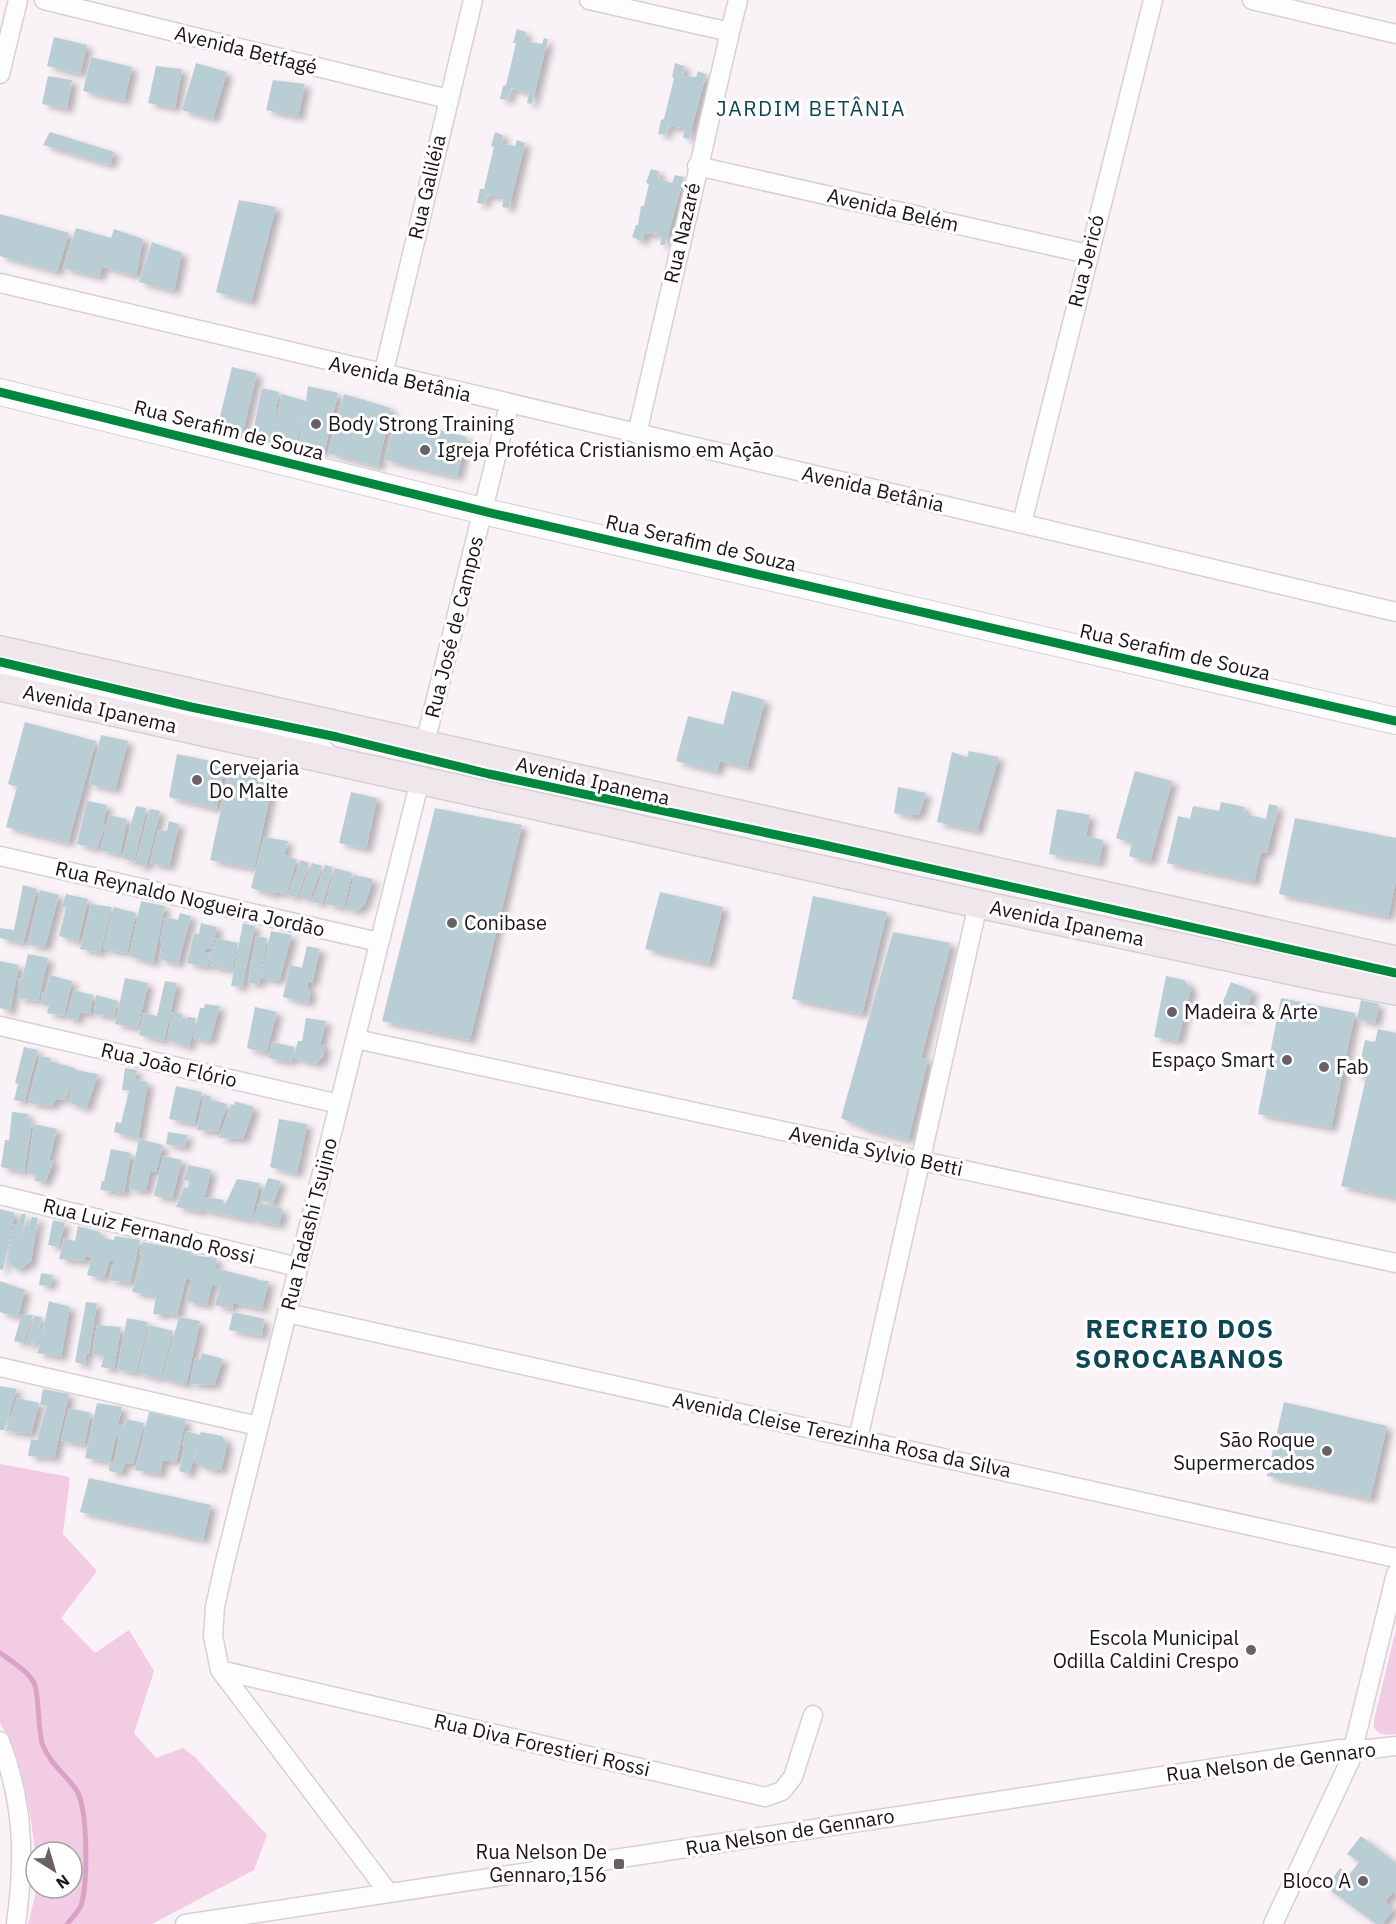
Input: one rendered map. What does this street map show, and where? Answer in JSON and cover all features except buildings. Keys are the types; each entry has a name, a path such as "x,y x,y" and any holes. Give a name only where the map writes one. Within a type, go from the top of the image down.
{"main road":[{"name":"Avenida Ipanema","path":"0,650 1396,960"},
{"name":"Avenida Ipanema","path":"0,687 978,904 1396,991"}],"street":[{"path":"0,74 7,17 18,0"},
{"name":"Avenida Betfagé","path":"44,0 448,99"},
{"name":"Rua Galiléia","path":"383,375 473,0"},
{"path":"589,0 730,32"},
{"name":"Rua Nazaré","path":"637,434 738,0"},
{"name":"Rua Jericó","path":"1022,523 1153,0"},
{"path":"1252,0 1396,34"},
{"name":"Avenida Belém","path":"698,166 1088,254"},
{"name":"Avenida Betânia","path":"0,283 509,405 1396,612"},
{"name":"Rua Serafim de Souza","path":"0,392 483,511 1396,721"},
{"name":"Rua José de Campos","path":"425,743 509,405"},
{"name":"Rua Tadashi Tsujino","path":"220,1670 213,1636 215,1607 258,1426 420,780"},
{"name":"Rua Reynaldo Nogueira Jordão","path":"0,856 379,942"},
{"path":"858,1439 978,904"},
{"name":"Rua João Flório","path":"0,1026 339,1104"},
{"name":"Avenida Sylvio Betti","path":"356,1039 1396,1263"},
{"name":"Rua Luiz Fernando Rossi","path":"0,1195 298,1267"},
{"name":"Avenida Cleise Terezinha Rosa da Silva","path":"287,1313 1396,1558"},
{"path":"0,1367 258,1426"},
{"path":"1273,1924 1350,1761 1396,1574"},
{"path":"220,1670 388,1892"},
{"name":"Rua Diva Forestieri Rossi","path":"220,1670 765,1797 782,1791 794,1777 813,1715"},
{"path":"0,1741 9,1766 22,1834 22,1884 16,1924"},
{"name":"Rua Nelson de Gennaro","path":"185,1924 1340,1749 1396,1746"}],"lane":[{"path":"0,656 323,727 346,726"},
{"path":"0,670 321,741 345,763"}],"shaded area":[{"path":"0,1464 70,1477 63,1534 97,1571 61,1618 95,1653 129,1630 154,1671 134,1733 156,1758 183,1748 195,1757 267,1835 254,1870 152,1924 28,1924 34,1900 84,1900 84,1840 34,1840 21,1772 0,1723"},
{"path":"1396,1629 1396,1734 1386,1735 1374,1728 1374,1720"}],"waterway":[{"path":"0,1653 24,1670 34,1683 45,1751 73,1785 81,1801 86,1847 85,1881 81,1906 67,1924"}],"cycle path":[{"path":"0,392 495,514 1396,721"},
{"path":"0,662 191,707 337,737 489,774 815,843 1396,973"}],"place":[{"name":"Body Strong Training","path":"316,424"},
{"name":"Igreja Profética Cristianismo em Ação","path":"425,450"},
{"name":"Cervejaria Do Malte","path":"197,780"},
{"name":"Conibase","path":"452,923"},
{"name":"Madeira & Arte","path":"1172,1012"},
{"name":"Espaço Smart","path":"1287,1060"},
{"name":"Fab","path":"1324,1067"},
{"name":"São Roque Supermercados","path":"1327,1451"},
{"name":"Escola Municipal Odilla Caldini Crespo","path":"1251,1650"},
{"name":"Rua Nelson De Gennaro,156","path":"619,1864"},
{"name":"Bloco A","path":"1363,1881"}],"district":[{"name":"JARDIM BETÂNIA","path":"811,109"},
{"name":"RECREIO DOS SOROCABANOS","path":"1180,1344"}]}
